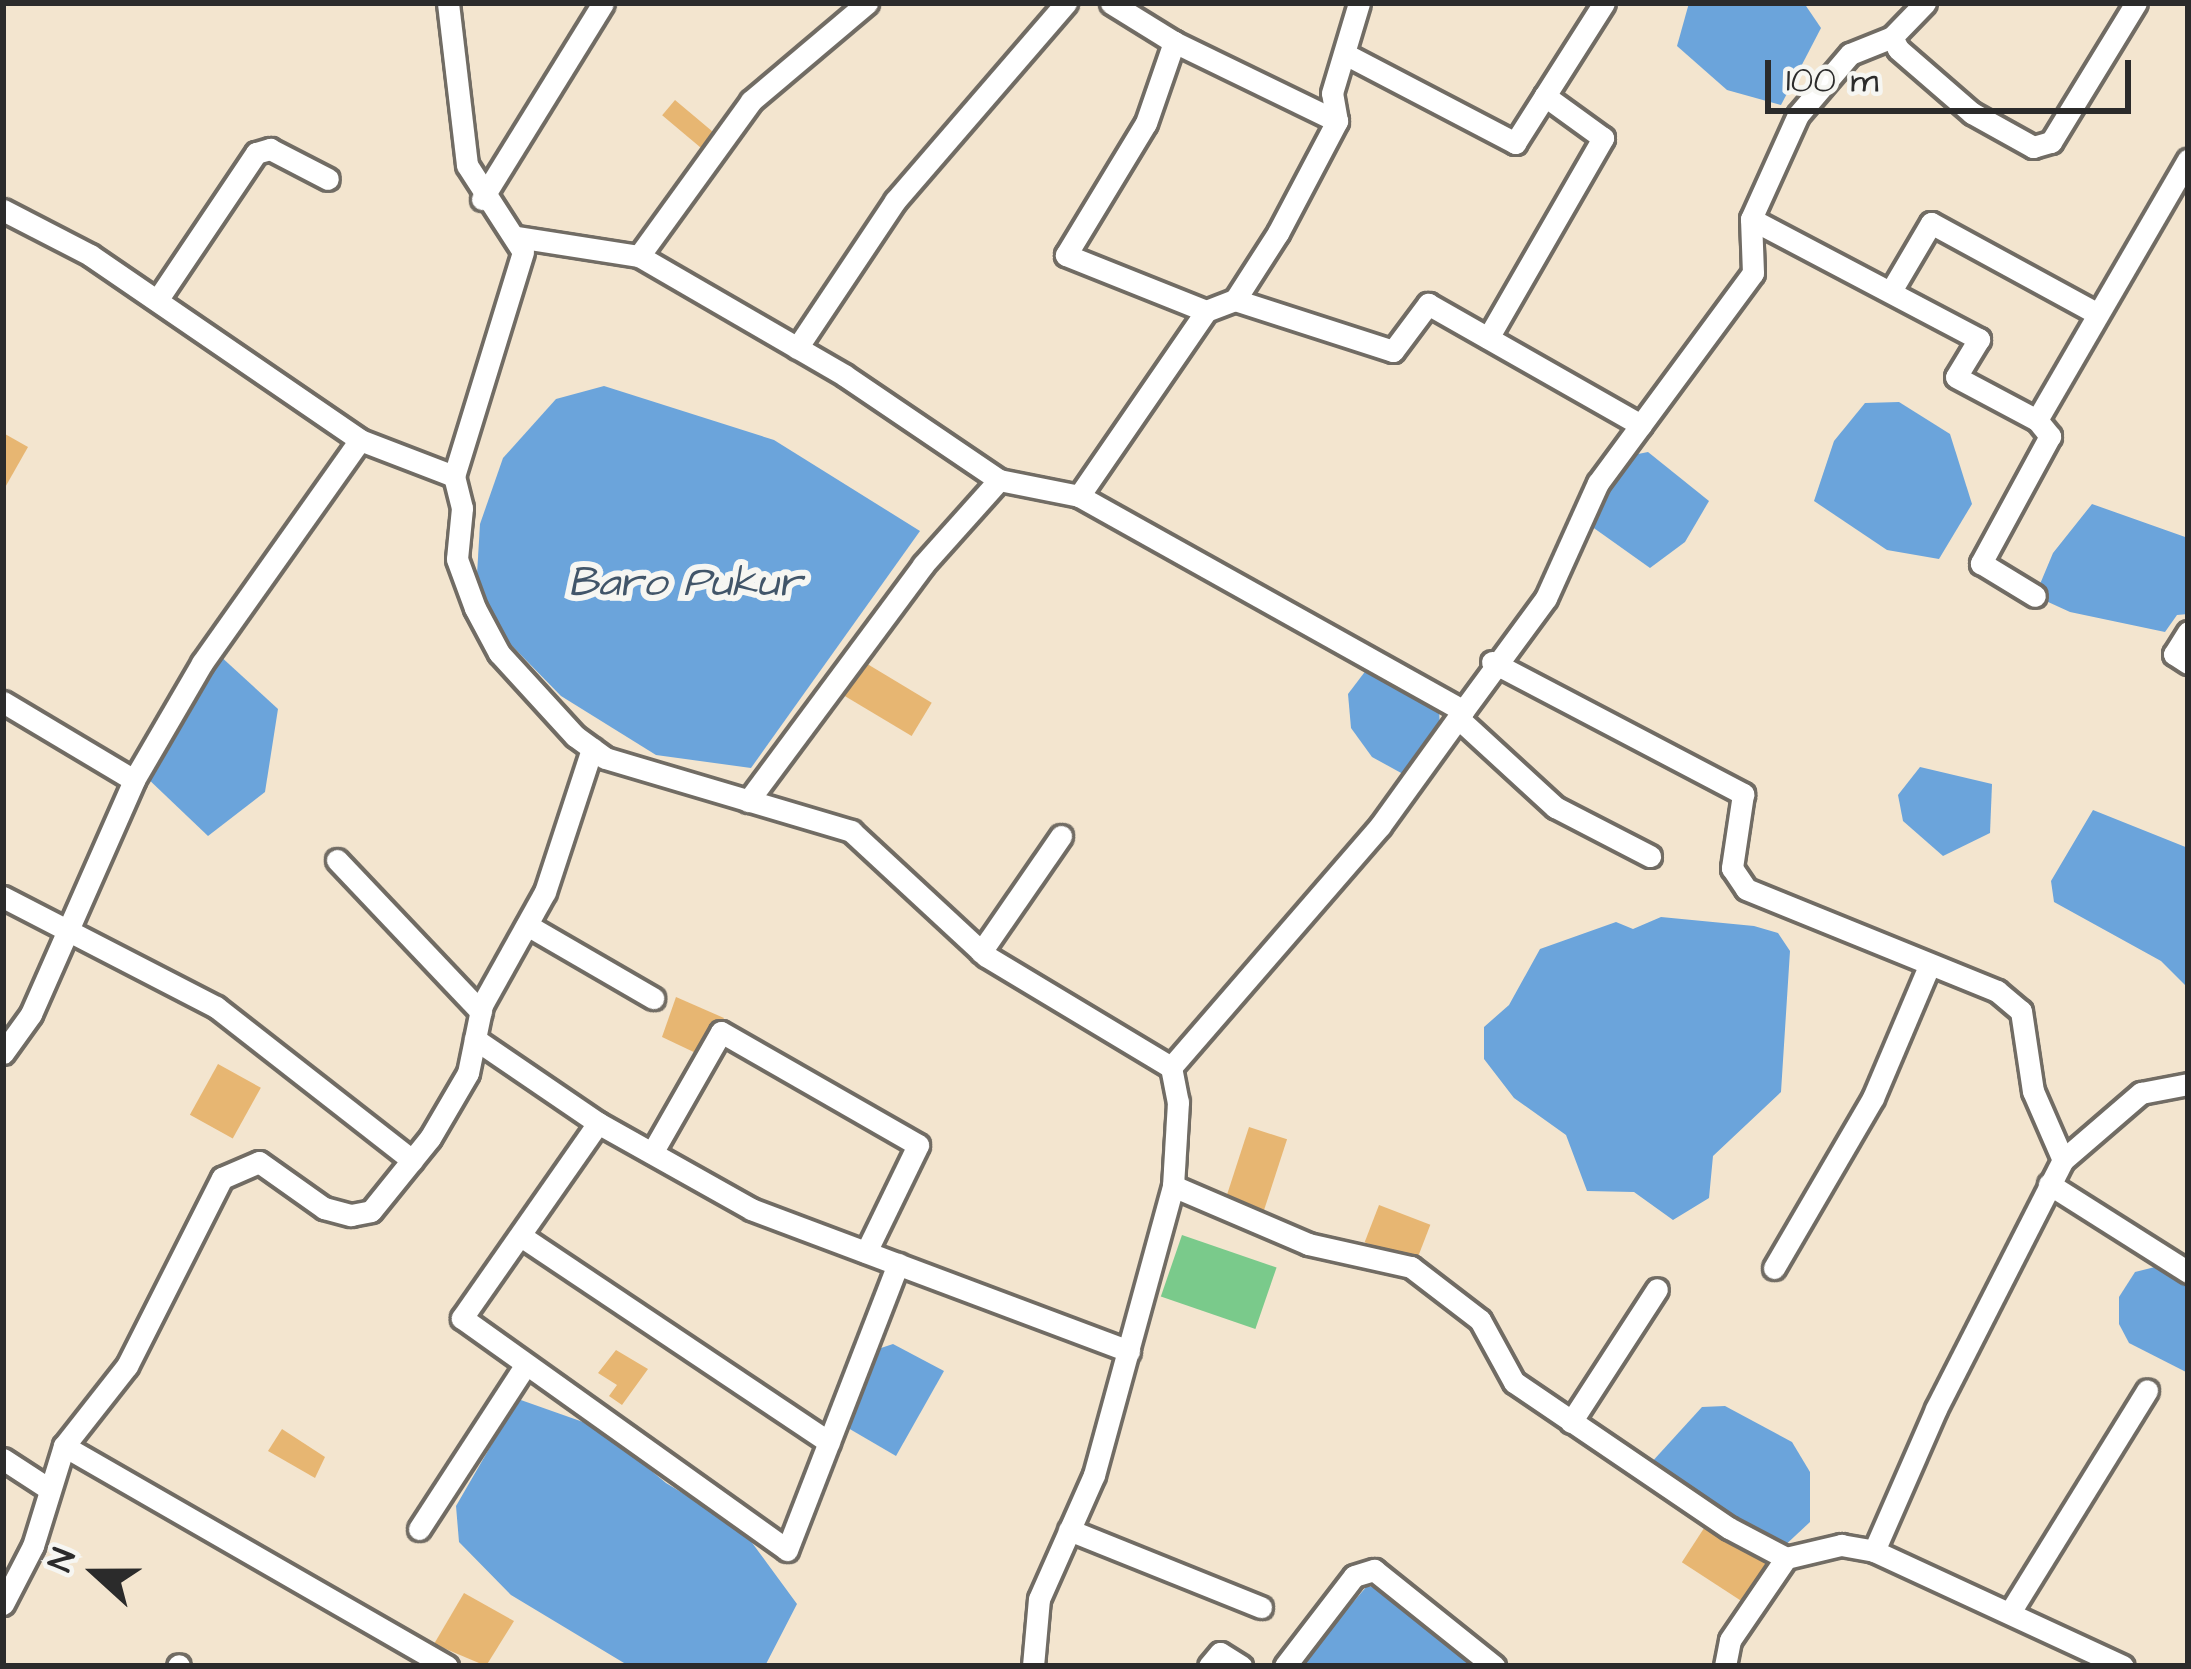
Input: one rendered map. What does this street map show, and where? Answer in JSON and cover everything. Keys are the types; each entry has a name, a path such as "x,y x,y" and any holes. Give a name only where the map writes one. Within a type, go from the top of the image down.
{"street":[{"path":"448,3 460,133 482,200 517,237 639,256 797,348 999,480 1079,496 1460,714 1555,807 1650,856"},
{"path":"482,200 603,3"},
{"path":"639,256 752,101 867,3"},
{"path":"797,348 895,201 1066,3"},
{"path":"1112,3 1174,42 1336,121"},
{"path":"1235,300 1336,121 1332,93 1347,56 1359,3"},
{"path":"1347,56 1515,143 1604,3"},
{"path":"1171,1067 1380,826 1492,662 1546,598 1598,483 1753,273 1750,219 1798,115 1850,54 1892,37 1925,3"},
{"path":"1892,37 1972,113 2032,147 2051,142 2136,3"},
{"path":"1174,42 1146,123 1066,254 1206,311"},
{"path":"1488,338 1603,138 1545,96"},
{"path":"158,299 256,153 270,149 328,179"},
{"path":"2037,420 2094,312 2188,160"},
{"path":"3,210 158,299 360,440 454,476"},
{"path":"1750,219 1979,339 1956,377 2037,420 2050,436 1981,563 2035,596"},
{"path":"1892,291 1931,223 2094,312"},
{"path":"517,237 518,272 454,476 462,508 457,559 475,608 523,682 592,749 851,831 982,952 1171,1067 1178,1102 1173,1186 1142,1278 1129,1351 1094,1475 1039,1599 1033,1666"},
{"path":"1079,496 1206,311 1235,300 1393,351 1428,304 1641,424"},
{"path":"3,1053 31,1014 134,780 202,663 360,440"},
{"path":"748,801 923,565 999,480"},
{"path":"2188,632 2174,654 2188,663"},
{"path":"1492,662 1743,794 1732,868 1746,890 1996,991 2020,1011 2033,1091 2063,1160"},
{"path":"3,702 134,780"},
{"path":"3,1604 33,1546 64,1446 128,1366 222,1178 259,1162 324,1208 351,1215 370,1211 412,1160 468,1073 481,1012 526,925 592,749"},
{"path":"982,952 1061,836"},
{"path":"337,860 481,1012"},
{"path":"3,897 216,1007 412,1160"},
{"path":"526,925 652,998"},
{"path":"1774,1268 1873,1098 1929,966"},
{"path":"652,1153 721,1032 918,1145 866,1252"},
{"path":"475,1039 598,1123 752,1208 1129,1351"},
{"path":"1874,1551 2063,1160 2141,1093 2188,1084"},
{"path":"598,1123 524,1238 462,1318 524,1369 787,1550 898,1264"},
{"path":"2049,1184 2188,1272"},
{"path":"1173,1186 1308,1244 1411,1267 1480,1321 1514,1382 1786,1558"},
{"path":"524,1238 829,1442"},
{"path":"1571,1422 1658,1289"},
{"path":"419,1529 524,1369"},
{"path":"2012,1609 2147,1390"},
{"path":"64,1446 447,1666"},
{"path":"3,1459 49,1489"},
{"path":"1069,1530 1262,1607"},
{"path":"1725,1666 1730,1640 1786,1558 1841,1545 1874,1551 2012,1609 2123,1666"},
{"path":"1285,1666 1354,1576 1374,1570 1494,1666"},
{"path":"1209,1666 1220,1653 1240,1666"}],"green space":[{"path":"1182,1235 1277,1268 1255,1329 1161,1296"}],"water":[{"path":"1689,3 1804,3 1821,28 1781,105 1727,90 1677,46"},
{"name":"Baro Pukur","path":"604,386 774,440 920,531 751,768 656,755 561,696 475,608 480,524 503,458 556,399"},
{"path":"1899,402 1950,434 1972,504 1939,559 1887,550 1814,501 1834,441 1865,403"},
{"path":"1648,452 1709,501 1685,542 1650,568 1591,526 1598,483 1623,457"},
{"path":"2092,504 2188,538 2188,614 2177,615 2165,632 2070,612 2035,596 2053,553"},
{"path":"218,654 278,709 265,792 208,836 144,775"},
{"path":"1370,665 1439,709 1440,729 1403,774 1372,757 1351,728 1348,694"},
{"path":"1920,767 1992,784 1990,833 1943,856 1903,821 1898,795"},
{"path":"2093,810 2188,848 2188,988 2161,961 2054,902 2051,881"},
{"path":"1661,917 1754,926 1778,933 1790,951 1781,1092 1713,1156 1709,1198 1673,1220 1634,1192 1587,1191 1566,1135 1514,1098 1484,1059 1484,1027 1509,1005 1540,949 1616,922 1633,929"},
{"path":"2167,1264 2188,1275 2188,1373 2129,1343 2119,1324 2119,1297 2135,1272"},
{"path":"893,1344 944,1371 896,1456 836,1421 863,1354"},
{"path":"518,1399 600,1428 666,1483 742,1529 797,1604 765,1666 629,1666 511,1595 459,1542 456,1506"},
{"path":"1725,1406 1792,1442 1810,1472 1810,1522 1780,1550 1650,1464 1702,1407"},
{"path":"1367,1586 1376,1588 1483,1666 1298,1666"}],"building":[{"path":"675,100 716,135 704,150 662,115"},
{"path":"3,437 28,447 3,491"},
{"path":"864,662 932,703 912,736 844,695"},
{"path":"676,997 724,1018 700,1055 662,1037"},
{"path":"218,1064 261,1088 233,1138 190,1115"},
{"path":"1249,1127 1287,1139 1263,1213 1225,1200"},
{"path":"1379,1205 1430,1225 1416,1262 1365,1242"},
{"path":"616,1350 648,1369 622,1405 609,1396 617,1385 598,1373"},
{"path":"282,1429 325,1457 315,1478 268,1451"},
{"path":"1708,1522 1768,1561 1741,1601 1682,1562"},
{"path":"464,1593 514,1621 486,1666 434,1644"}]}
